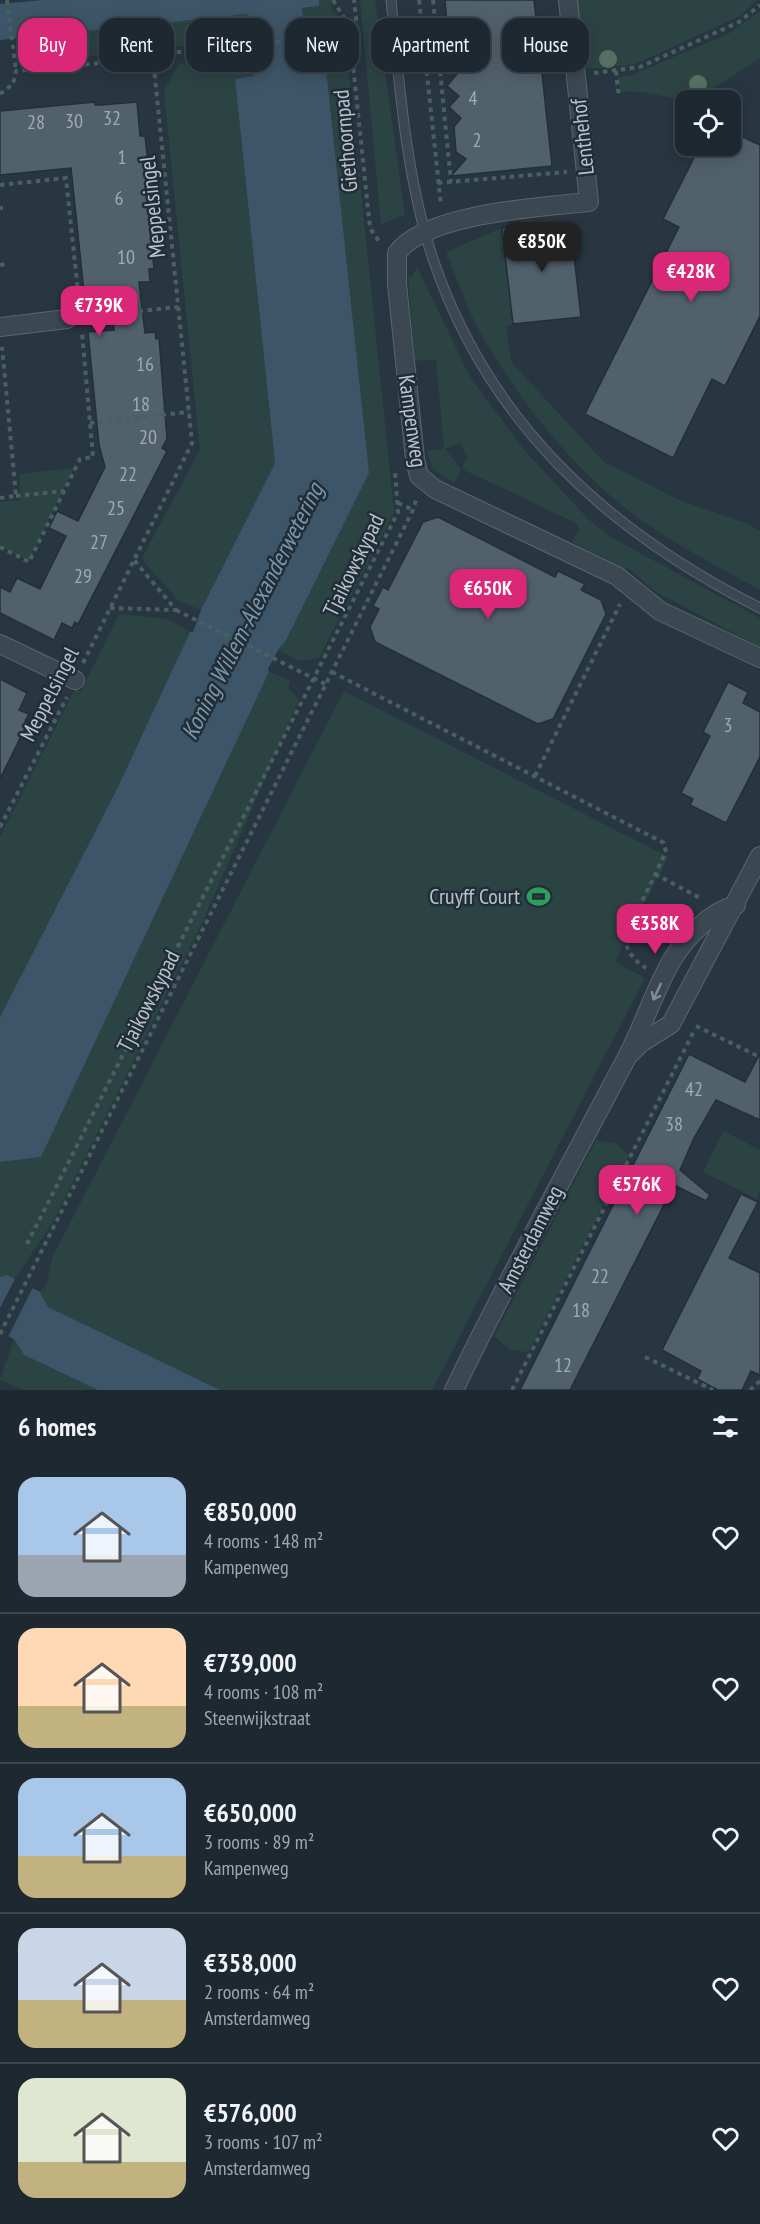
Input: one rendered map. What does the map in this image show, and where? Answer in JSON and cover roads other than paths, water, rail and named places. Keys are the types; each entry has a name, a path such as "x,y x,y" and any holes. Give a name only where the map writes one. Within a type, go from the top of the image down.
{"street":[{"name":"Lenthehof","path":"426,233 473,216 506,210 589,202 568,0"},
{"name":"Kampenweg","path":"426,233 411,239 397,253 398,296 415,459 419,476 435,489 617,576 660,611 760,658"},
{"path":"0,327 73,319"},
{"path":"0,644 75,680"},
{"name":"Amsterdamweg","path":"626,1058 641,1043 671,1024 729,907 760,856"},
{"name":"Amsterdamweg","path":"454,1390 626,1058 672,959 692,934 729,907"}],"lane":[{"path":"391,0 400,95 426,233 452,308 498,390 548,457 622,523 725,591 760,608"}],"water":[{"name":"Koning Willem-Alexanderwetering","path":"43,0 319,0 319,6 302,8 303,18 285,18 285,72 326,72 369,473 285,642 268,669 269,672 41,1157 0,1162 0,1017 118,787 190,632 193,632 201,610 275,463 235,79 254,76 254,72 273,72 273,18 248,18 248,14 186,18 186,20 174,22 174,18 99,18 99,30 87,31 87,18 18,18 18,38 0,40 0,4"},
{"path":"7,1275 40,1292 48,1307 220,1390 98,1390 24,1355 14,1339 0,1332 0,1277"}],"place":[{"name":"Cruyff Court","path":"538,896"}]}
